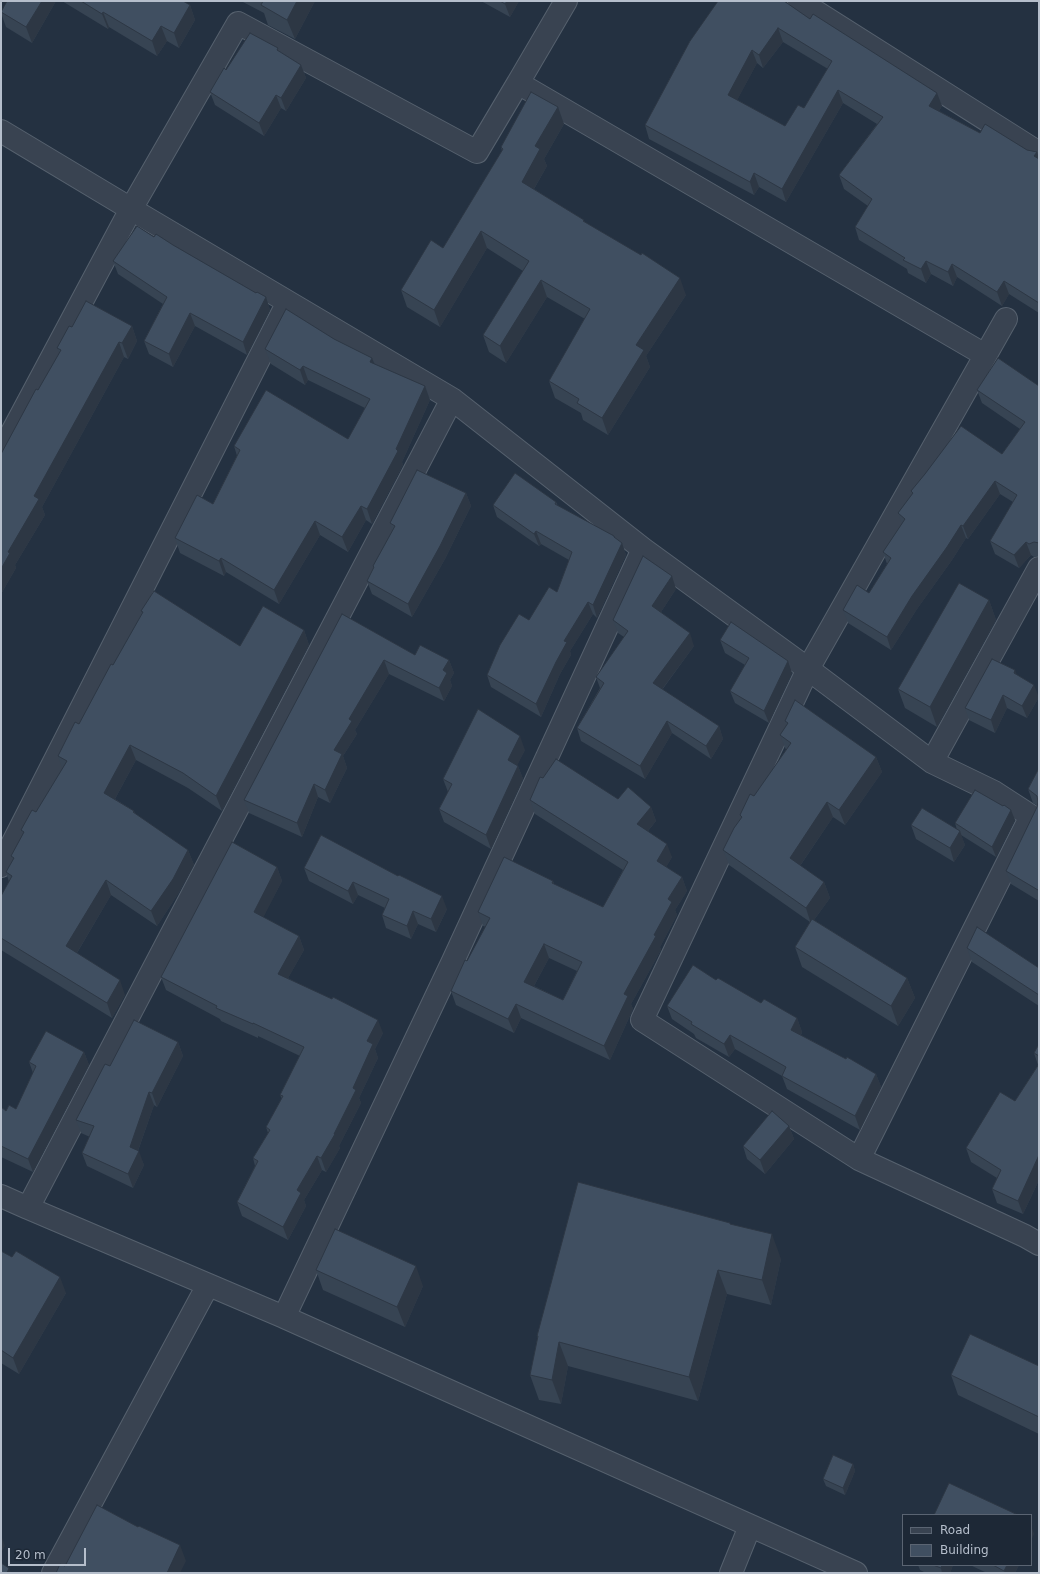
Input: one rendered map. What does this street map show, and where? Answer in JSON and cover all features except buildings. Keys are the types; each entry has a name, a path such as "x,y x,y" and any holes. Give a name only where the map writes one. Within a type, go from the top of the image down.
{"street":[{"path":"1,453 131,209 238,23 477,152 566,1"},
{"path":"799,1 1039,153"},
{"path":"518,83 985,355"},
{"path":"1,131 452,399 643,549 808,669 932,762 994,792 1035,819 860,1159"},
{"path":"1,866 288,302"},
{"path":"1006,319 808,669 642,1020 860,1159 1025,1236 1039,1244"},
{"path":"28,1208 452,399"},
{"path":"284,1317 453,961 643,549"},
{"path":"932,762 1039,568"},
{"path":"1,1196 284,1317 856,1573"},
{"path":"53,1573 208,1285"},
{"path":"731,1573 750,1526"}]}
